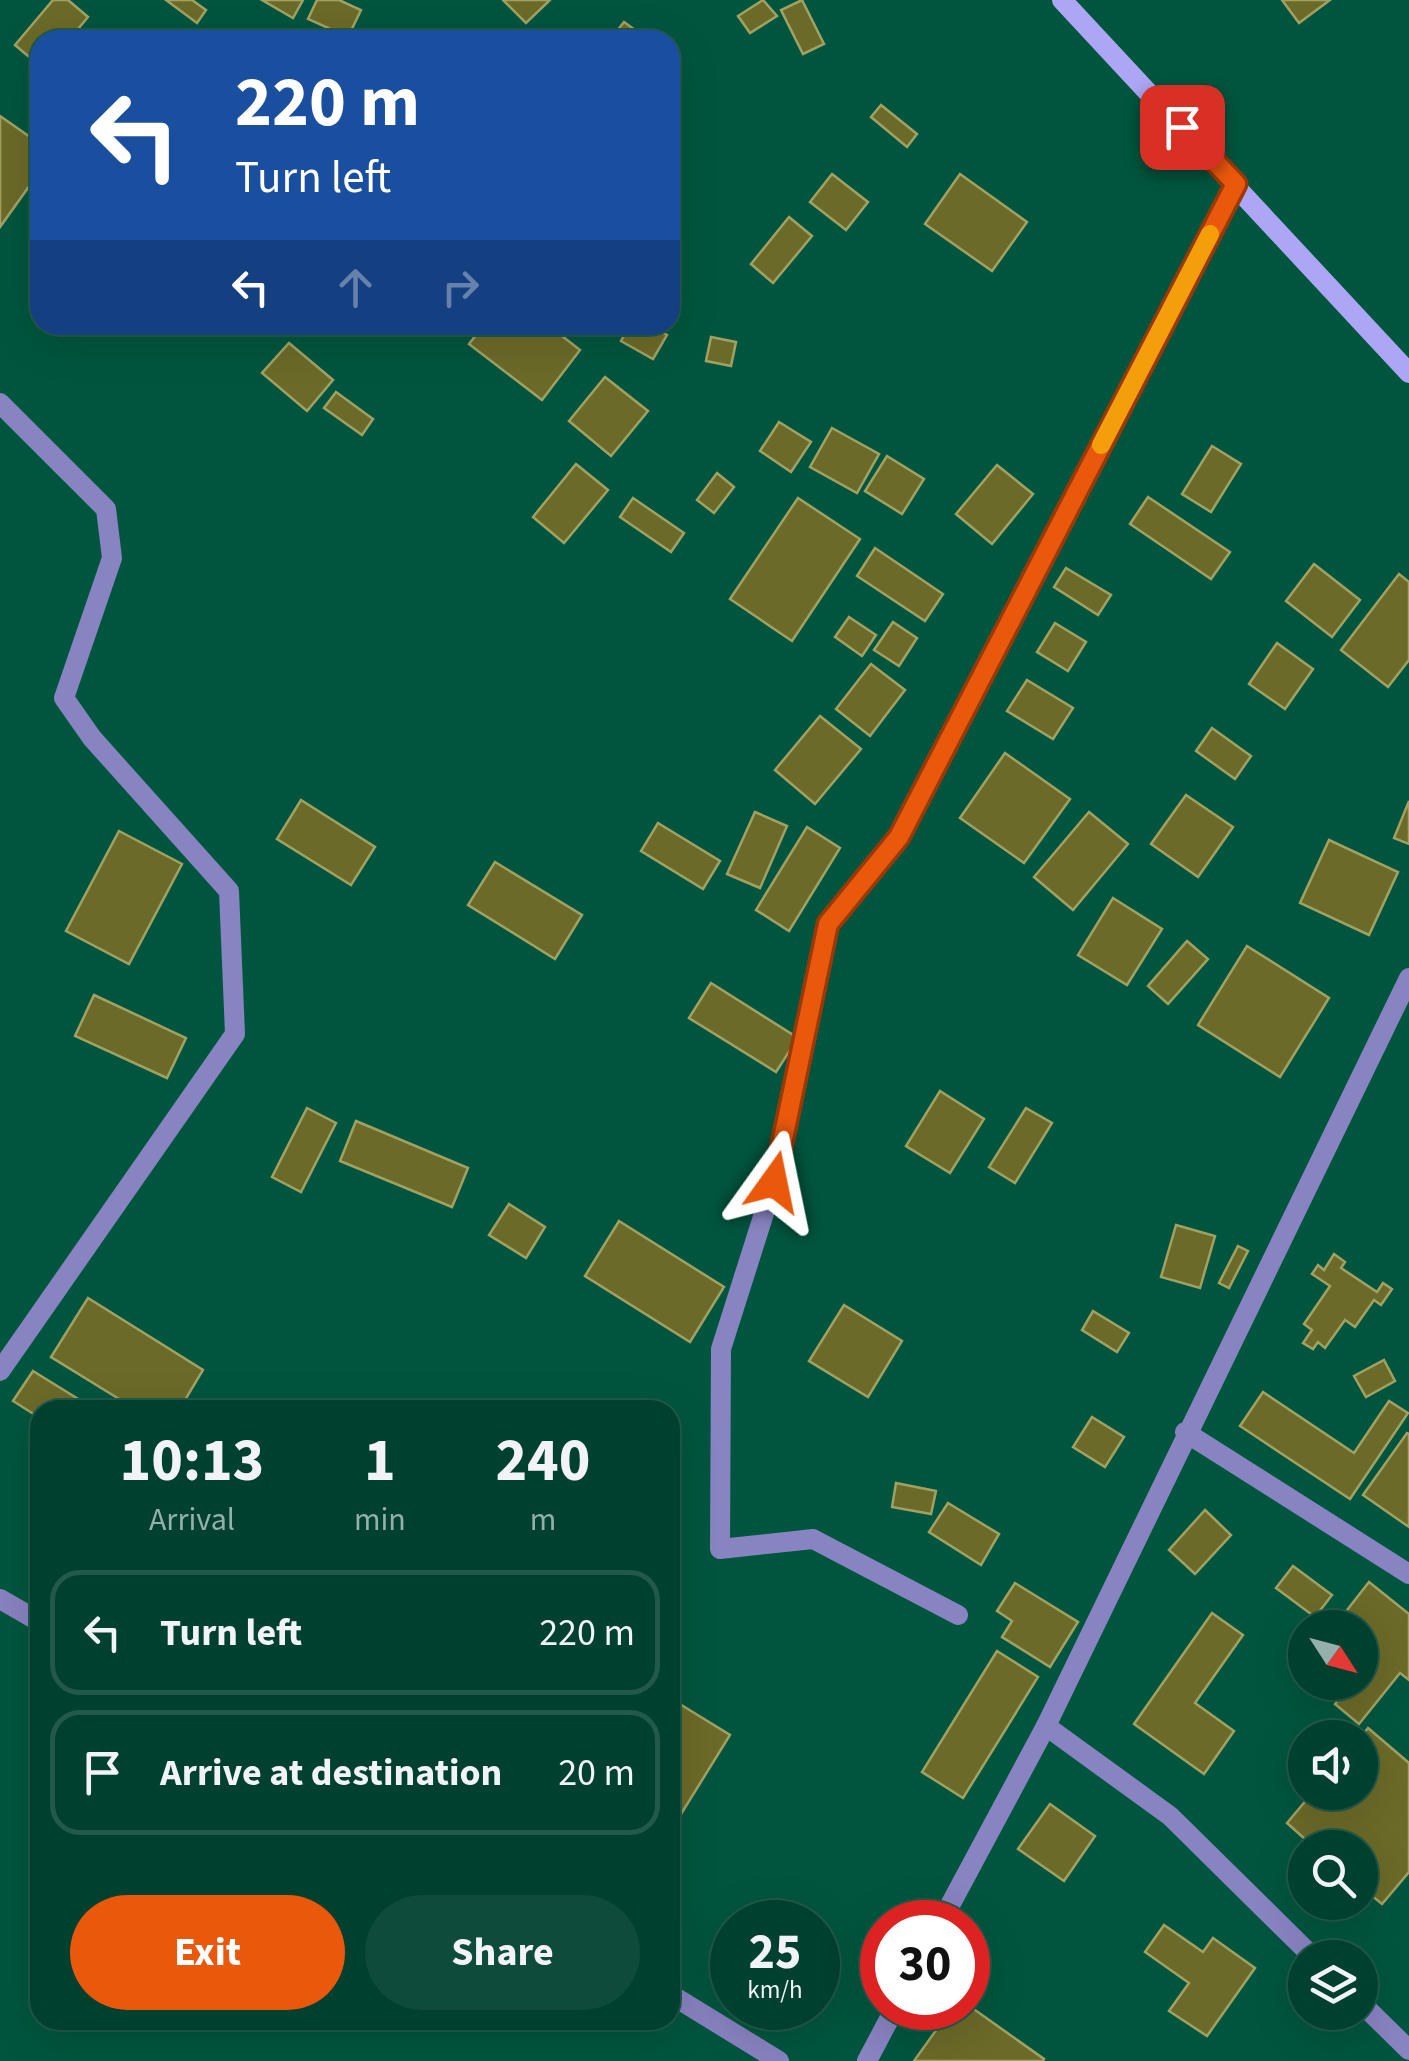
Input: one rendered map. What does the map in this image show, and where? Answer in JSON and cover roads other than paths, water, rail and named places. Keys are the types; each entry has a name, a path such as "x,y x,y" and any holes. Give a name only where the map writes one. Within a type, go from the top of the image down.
{"main road":[{"path":"1062,0 1409,373"}],"street":[{"path":"958,1614 813,1539 720,1550 721,1349 774,1182 828,924 899,837 1236,184"},
{"path":"0,402 106,508 112,558 64,698 92,738 229,891 235,1034 0,1371"},
{"path":"953,1900 1046,1726 1409,978"},
{"path":"1186,1432 1409,1574"},
{"path":"0,1599 30,1616"},
{"path":"1046,1726 1170,1816 1296,1940"},
{"path":"680,2000 779,2061"},
{"path":"1378,2020 1409,2050"},
{"path":"867,2061 884,2030"}]}
